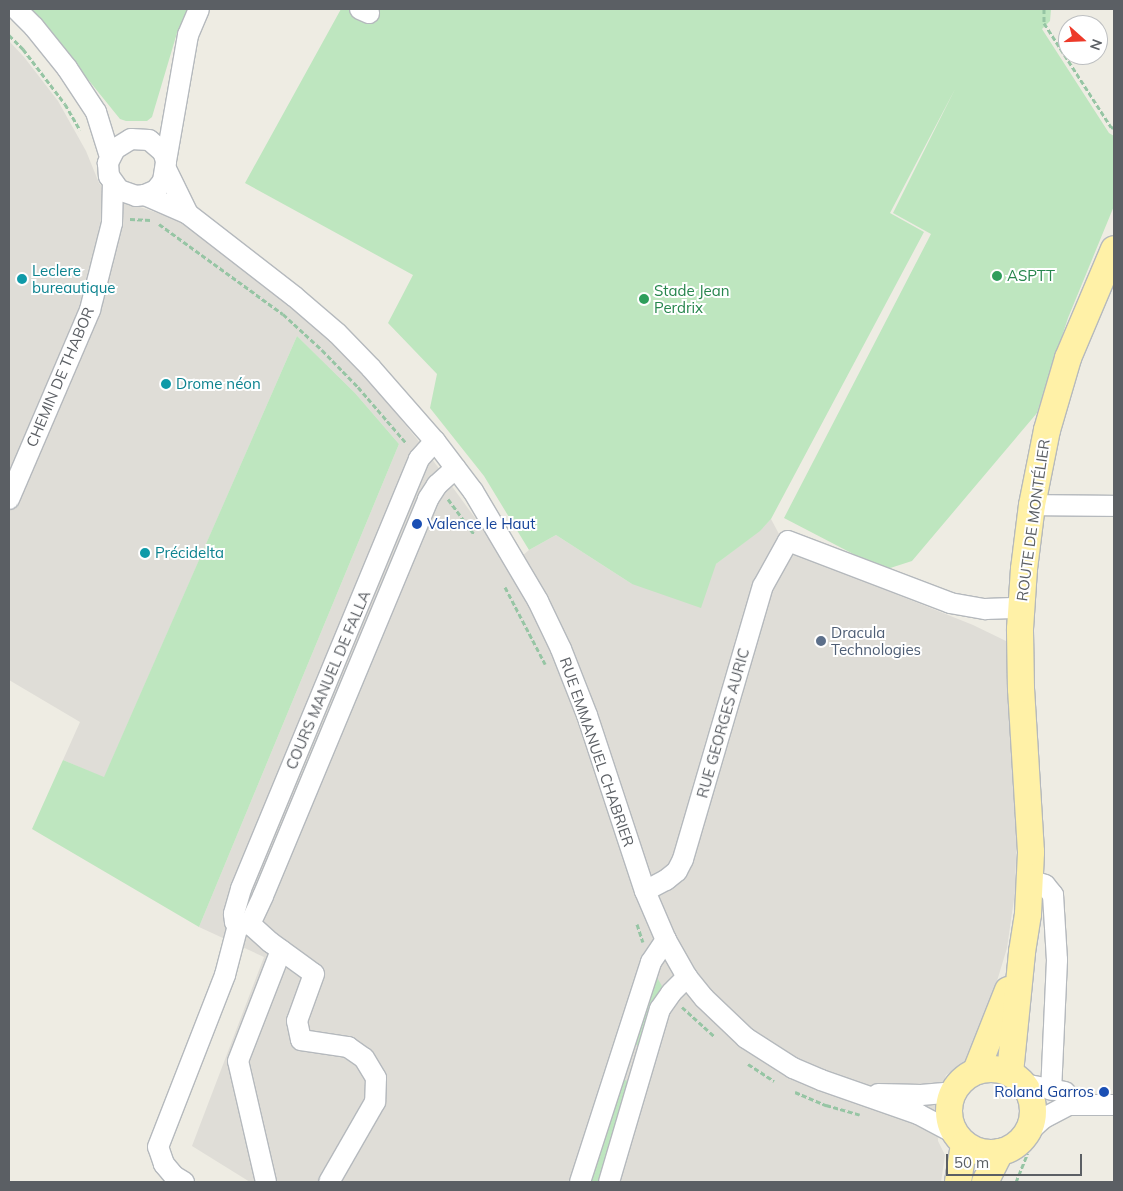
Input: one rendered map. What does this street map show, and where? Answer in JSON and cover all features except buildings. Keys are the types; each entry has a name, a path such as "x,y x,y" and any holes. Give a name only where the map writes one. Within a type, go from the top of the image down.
{"main road":[{"name":"ROUTE DE MONTÉLIER","path":"1026,1134 1031,1122 1033,1108 1030,1096 1017,1079 1022,952 1030,880 1031,823 1021,689 1020,608 1032,505 1047,430 1068,358 1114,249"},
{"name":"ROUTE DE MONTÉLIER","path":"976,1071 1022,952"},
{"path":"958,1182 959,1138 949,1112 953,1092 959,1083 976,1071 988,1068 1017,1079"},
{"path":"959,1138 975,1150 987,1153 1000,1152 1010,1148 1026,1134"},
{"path":"985,1182 988,1171 1000,1152"}],"street":[{"path":"16,9 34,27 62,61 96,112 110,158"},
{"path":"140,196 156,190 163,181 173,110 188,34 198,9"},
{"path":"113,183 108,169 110,158 115,149 140,140 173,110"},
{"name":"RUE EMMANUEL CHABRIER","path":"96,112 163,152 166,165 188,214"},
{"name":"RUE EMMANUEL CHABRIER","path":"113,183 127,194 140,196 188,214 296,297 337,333 378,375 456,468 512,555 561,649 587,715 645,891 666,940 687,977 721,1016 746,1038 769,1054 821,1080 918,1114 959,1138"},
{"name":"CHEMIN DE THABOR","path":"9,499 90,310 112,223 113,183"},
{"name":"CHEMIN DE THABOR","path":"112,223 140,196"},
{"name":"COURS MANUEL DE FALLA","path":"244,924 234,914 241,889 419,459 435,441"},
{"name":"COURS MANUEL DE FALLA","path":"184,1182 174,1176 164,1164 158,1148 244,924 424,508 437,485 456,468"},
{"path":"1032,505 1114,506"},
{"name":"RUE GEORGES AURIC","path":"645,891 666,880 677,871 683,859 763,586 788,541 950,603 985,609 1020,608"},
{"path":"1030,880 1045,885 1053,895 1057,960 1051,1090"},
{"path":"244,924 314,974 297,1021 301,1040 348,1047 364,1058 376,1078 375,1102 329,1182"},
{"path":"580,1182 651,962 666,940"},
{"path":"266,1182 238,1061 281,950"},
{"path":"609,1182 660,1009 671,993 687,977"},
{"path":"1017,1079 1051,1090 1114,1092"},
{"name":"RUE EMMANUEL CHABRIER","path":"854,1091 888,1095 953,1092"},
{"path":"1026,1134 1044,1118 1068,1104 1114,1104"}],"path":[{"path":"1044,9 1044,23 1111,127 1114,128"},
{"path":"9,35 23,49 65,104 84,136"},
{"path":"112,223 132,219 154,221 260,296 328,356 358,387 419,459"},
{"path":"437,485 477,537"},
{"path":"502,580 549,672"},
{"path":"635,921 651,962"},
{"path":"671,993 686,1011 720,1042"},
{"path":"741,1059 780,1084"},
{"path":"788,1088 826,1105 862,1116"}],"shaded area":[{"path":"9,41 58,101 86,151 99,183 107,192 134,205 184,222 288,302 364,374 421,444 489,537 507,569 529,550 556,535 632,584 716,564 759,531 771,519 788,551 973,625 1006,641 1017,824 1015,892 1007,948 974,1057 946,1075 937,1104 938,1141 945,1155 941,1182 250,1182 192,1146 264,957 199,927 399,444 355,393 297,336 104,778 63,760 80,722 9,680"}],"green space":[{"path":"31,9 188,9 177,33 152,117 147,121 126,121 120,119"},
{"name":"Stade Jean Perdrix","path":"341,9 1051,9 1050,21 1042,29 1058,54 1058,65 1065,65 1109,133 1114,136 1114,206 1068,318 1037,413 912,561 884,570 784,518 931,234 893,213 955,89 890,213 924,232 771,519 760,531 716,564 701,608 632,584 556,535 529,550 484,476 430,408 437,374 388,323 413,275 245,183"},
{"path":"297,336 355,393 399,444 199,927 32,829 63,760 104,777"},
{"path":"656,976 662,986 643,1047 630,1043"},
{"path":"620,1079 633,1082 601,1182 588,1182"}],"place":[{"name":"ASPTT","path":"997,276"},
{"name":"Leclere bureautique","path":"22,279"},
{"name":"Stade Jean Perdrix","path":"644,299"},
{"name":"Drome néon","path":"166,384"},
{"name":"Valence le Haut","path":"417,524"},
{"name":"Précidelta","path":"145,553"},
{"name":"Dracula Technologies","path":"821,641"},
{"name":"Roland Garros","path":"1104,1092"}]}
